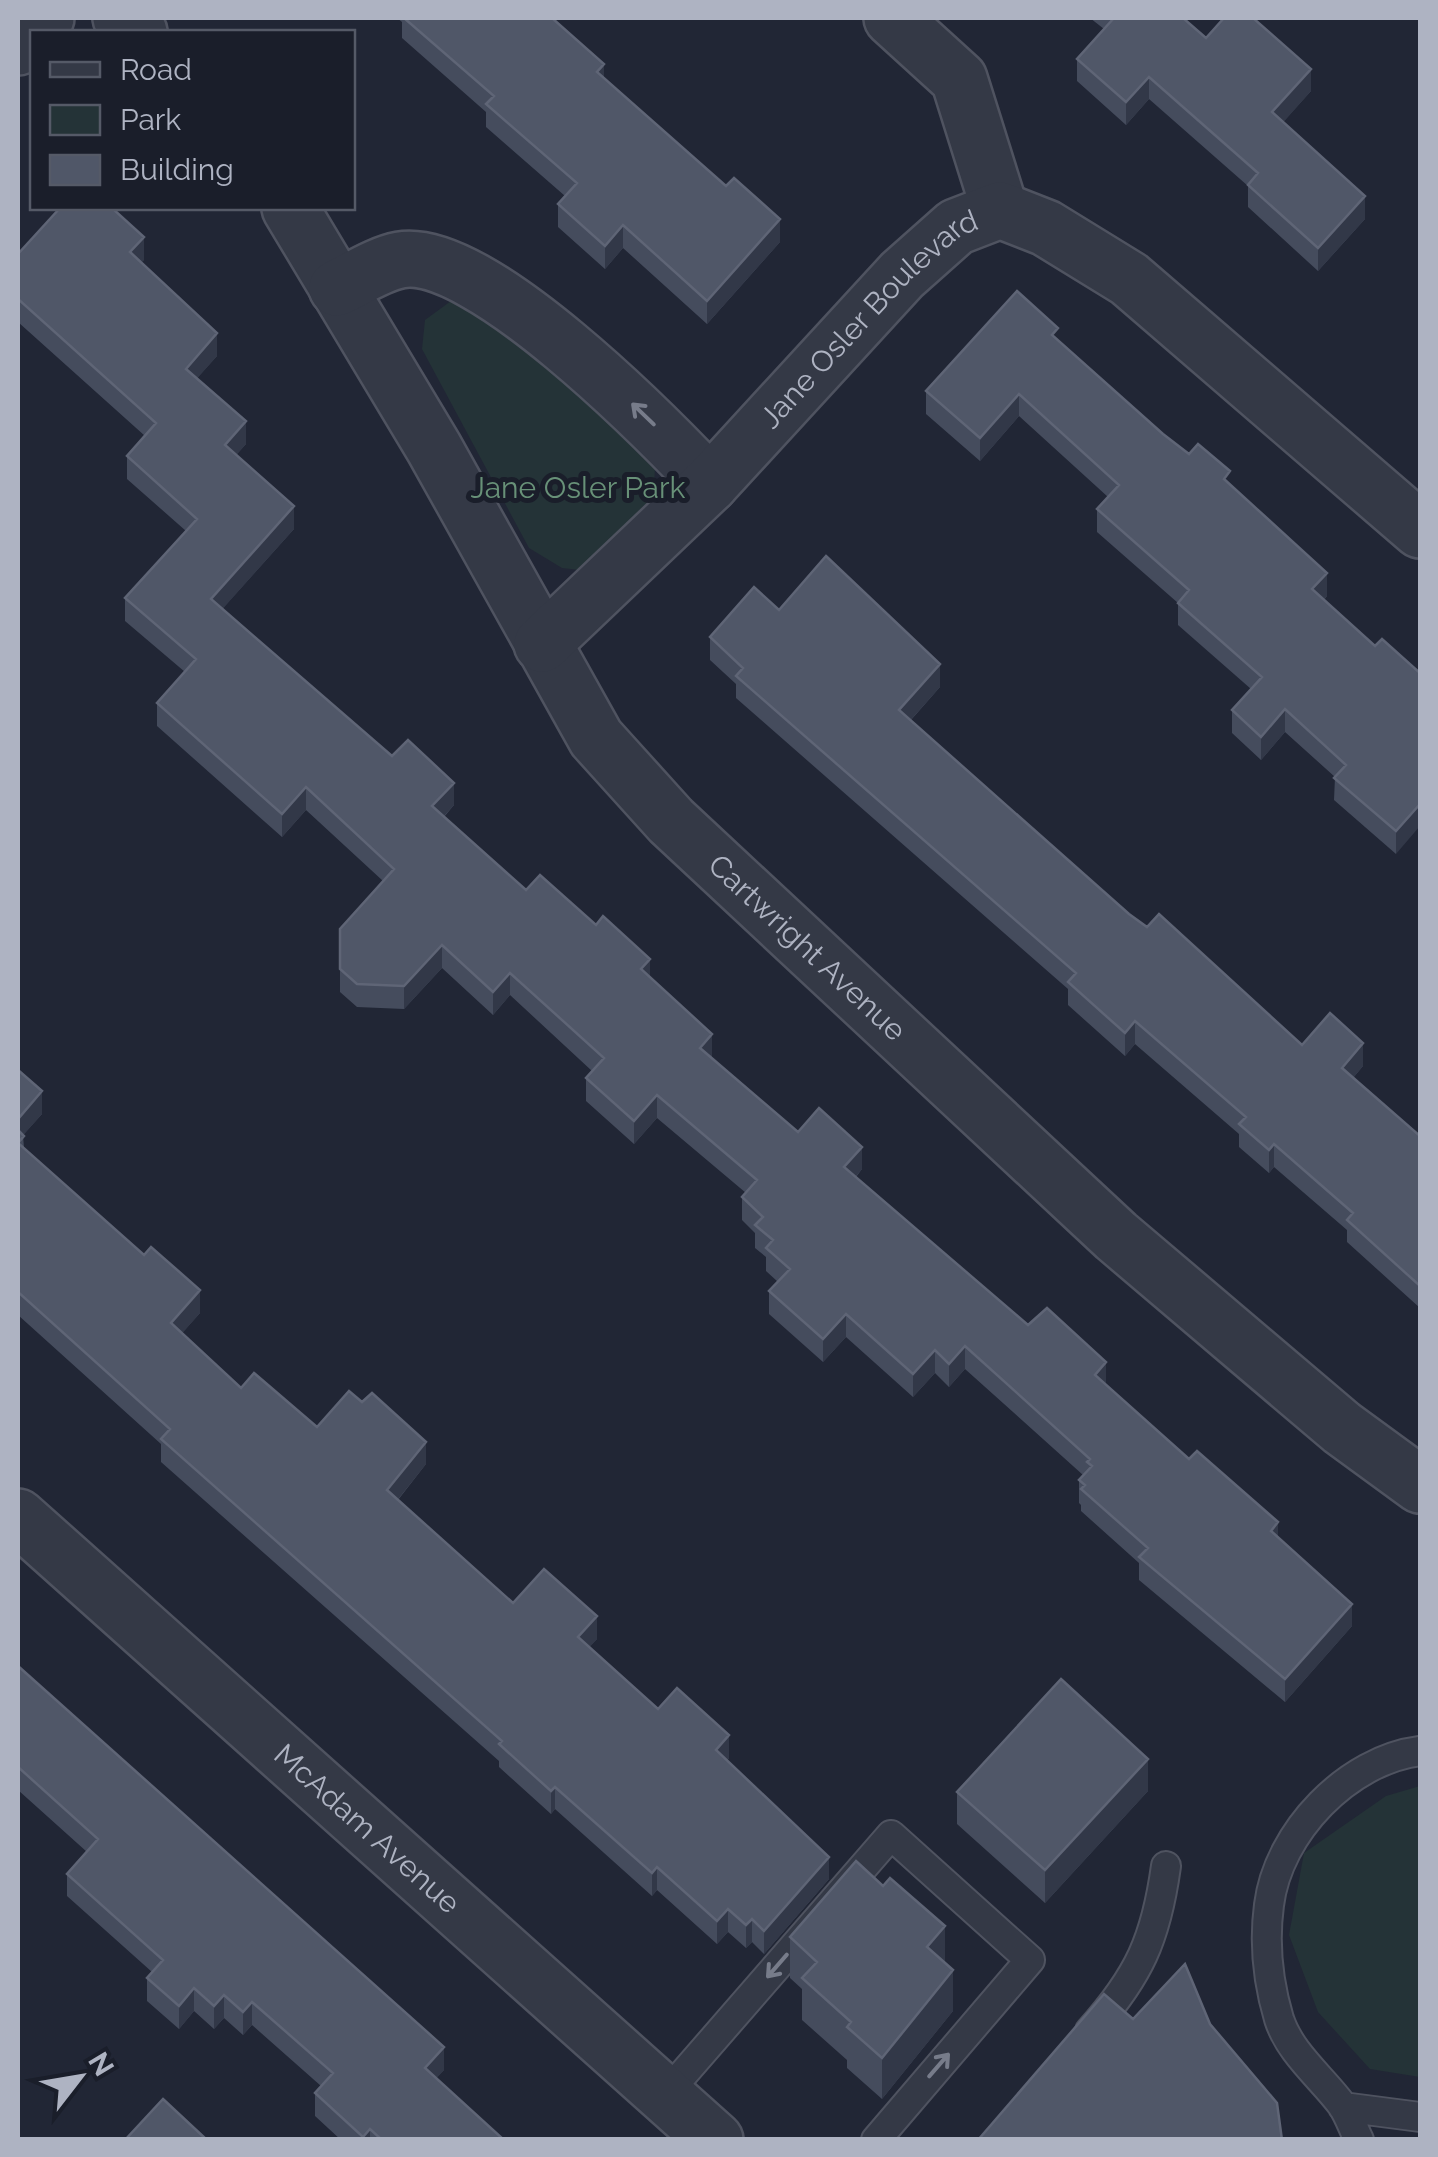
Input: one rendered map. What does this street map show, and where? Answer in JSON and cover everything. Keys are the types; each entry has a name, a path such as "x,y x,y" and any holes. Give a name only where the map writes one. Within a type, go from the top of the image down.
{"street":[{"path":"892,18 959,79 1000,210"},
{"name":"Cartwright Avenue","path":"291,210 434,448 596,738 671,821 1116,1236 1342,1428 1420,1485"},
{"name":"Jane Osler Boulevard","path":"542,644 710,484 902,276 956,227 1000,210 1046,228 1129,279 1420,530"},
{"path":"337,288 401,260 439,264 490,289 640,408 710,484"},
{"name":"McAdam Avenue","path":"18,1517 716,2140"}],"lane":[{"path":"1359,2140 1343,2106 1311,2071 1280,2022 1266,1953 1269,1901 1283,1861 1311,1812 1355,1776 1404,1753 1420,1750"},
{"path":"665,2094 891,1835 1030,1960 876,2140"},
{"path":"1070,2052 1138,1972 1158,1924 1166,1866"},
{"path":"1343,2106 1420,2117"}],"green space":[{"name":"Jane Osler Park","path":"451,301 486,307 644,452 655,467 653,506 580,570 562,568 529,548 422,349 425,320"},
{"path":"1420,1786 1420,2077 1370,2069 1318,2012 1289,1935 1304,1853 1386,1796"}],"building":[{"path":"404,18 552,18 604,64 597,72 726,186 734,178 780,219 707,301 623,225 605,246 558,204 577,183 486,104 494,96"},
{"path":"1114,18 1183,18 1206,38 1224,18 1253,18 1311,69 1272,112 1365,196 1318,248 1248,185 1258,173 1149,77 1126,102 1077,59"},
{"path":"58,210 114,210 144,237 130,252 217,333 186,369 246,421 225,445 294,506 211,599 392,756 408,740 454,783 432,806 526,890 540,875 596,925 603,916 650,959 641,969 712,1034 700,1048 798,1132 819,1108 862,1147 844,1167 1028,1325 1047,1308 1106,1362 1095,1375 1189,1459 1197,1451 1278,1522 1271,1531 1352,1604 1285,1679 1139,1557 1148,1548 1081,1489 1085,1485 1079,1480 1092,1466 1087,1462 1090,1459 965,1346 949,1364 935,1350 913,1374 846,1314 823,1339 769,1291 790,1269 766,1248 773,1240 755,1225 763,1217 742,1197 757,1180 657,1095 634,1121 586,1078 604,1058 510,973 493,992 442,945 404,986 357,984 340,969 340,929 394,869 306,787 282,814 157,703 196,659 125,598 197,519 127,456 156,423 18,299 18,254"},
{"path":"1017,291 1058,328 1052,335 1163,434 1189,454 1198,444 1230,471 1224,479 1327,573 1312,589 1375,646 1382,639 1420,673 1420,804 1396,831 1334,778 1346,765 1285,709 1261,737 1232,710 1262,677 1178,603 1189,590 1097,509 1119,485 1019,394 980,438 926,391"},
{"path":"826,556 940,664 899,710 1129,914 1147,927 1159,914 1302,1045 1330,1013 1363,1043 1342,1068 1420,1136 1420,1286 1347,1220 1353,1213 1274,1144 1269,1150 1239,1124 1246,1117 1135,1021 1125,1033 1068,982 1076,973 736,676 743,668 710,637 754,587 779,610"},
{"path":"18,1070 42,1091 18,1119"},
{"path":"18,1143 144,1255 151,1247 200,1290 171,1323 241,1388 254,1373 317,1427 349,1391 362,1402 372,1393 426,1442 387,1490 513,1603 544,1569 597,1616 578,1637 658,1709 677,1688 729,1735 716,1750 829,1857 764,1931 752,1919 746,1925 728,1909 717,1921 657,1867 652,1873 555,1787 551,1791 499,1744 502,1741 161,1439 170,1429 18,1292"},
{"path":"18,1666 444,2047 425,2068 504,2140 382,2140 370,2129 363,2137 315,2093 333,2073 252,2002 243,2012 224,1995 214,2006 194,1988 179,2006 147,1978 163,1960 67,1874 98,1839 18,1767"},
{"path":"1061,1679 1148,1759 1045,1870 957,1792"},
{"path":"856,1861 883,1886 890,1878 945,1926 927,1947 953,1970 882,2058 847,2027 851,2022 802,1978 817,1962 790,1937"},
{"path":"1185,1964 1210,2024 1277,2103 1282,2140 978,2140 1104,1994 1133,2019"},
{"path":"163,2099 207,2140 125,2140"}]}
